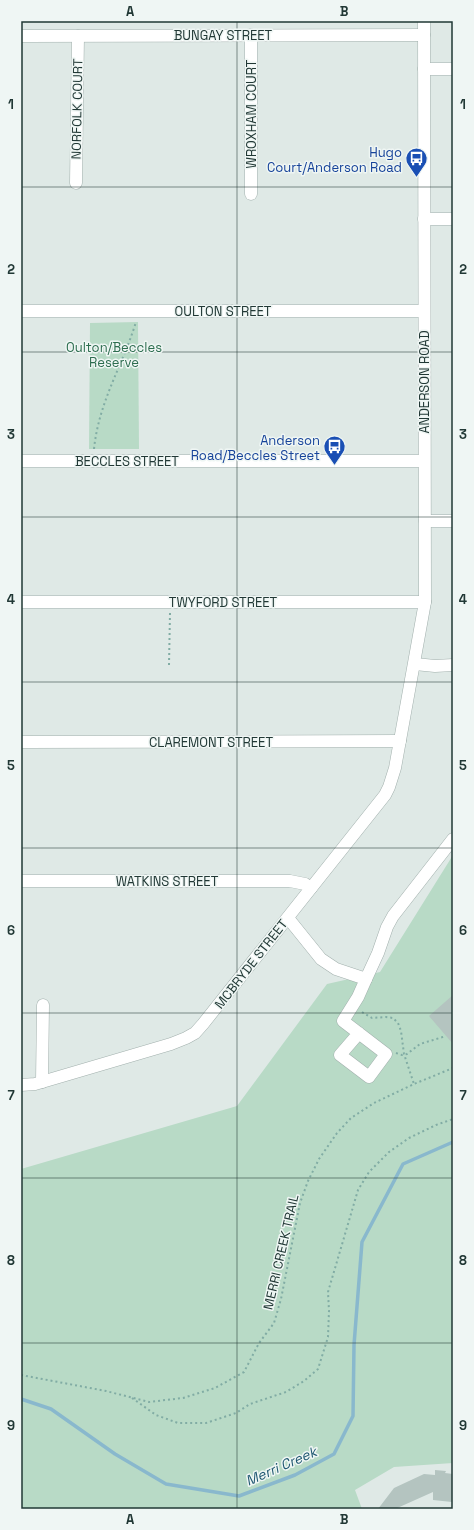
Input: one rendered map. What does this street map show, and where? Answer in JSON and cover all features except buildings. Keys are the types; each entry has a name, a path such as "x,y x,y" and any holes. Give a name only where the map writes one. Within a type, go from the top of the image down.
{"street":[{"name":"ANDERSON ROAD","path":"400,741 425,602 424,21"},
{"name":"BUNGAY STREET","path":"21,36 251,34 424,35"},
{"name":"WROXHAM COURT","path":"251,34 251,194"},
{"name":"NORFOLK COURT","path":"76,182 78,36"},
{"path":"424,69 453,69"},
{"path":"424,219 453,219"},
{"name":"OULTON STREET","path":"21,311 424,311"},
{"name":"BECCLES STREET","path":"21,461 424,461"},
{"path":"425,521 453,521"},
{"name":"TWYFORD STREET","path":"21,602 425,602"},
{"path":"414,664 435,666 453,665"},
{"name":"CLAREMONT STREET","path":"21,742 400,741"},
{"name":"MCBRYDE STREET","path":"21,1085 35,1084 170,1044 195,1033 385,795 395,768 400,741"},
{"path":"359,1033 343,1021 353,1006 366,979 378,953 387,927 393,916 453,839"},
{"name":"WATKINS STREET","path":"21,881 290,881 305,884 311,888"},
{"path":"288,918 321,959 336,969 366,979"},
{"path":"42,1082 43,1005"}],"path":[{"path":"94,450 104,401 130,342 136,322"},
{"path":"169,665 170,602"},
{"path":"353,1006 372,1018 393,1018 398,1023 401,1031 404,1054 414,1084"},
{"path":"393,1051 402,1055 420,1044 446,1036"},
{"name":"MERRI CREEK TRAIL","path":"21,1374 148,1402 183,1398 214,1388 244,1372 259,1343 274,1323 281,1299 300,1203 308,1181 319,1159 337,1133 351,1118 374,1103 453,1068"},
{"name":"MERRI CREEK TRAIL","path":"131,1398 156,1415 178,1423 206,1423 236,1413 250,1404 286,1392 304,1381 318,1369 328,1337 328,1292 358,1190 369,1172 389,1152 409,1138 436,1125 453,1119"}],"green space":[{"name":"Oulton/Beccles Reserve","path":"138,322 139,449 89,449 90,323"},
{"path":"453,855 453,1463 394,1467 355,1490 362,1509 21,1509 21,1169 237,1106 327,984 380,972"}],"waterway":[{"name":"Merri Creek","path":"21,1399 51,1409 115,1454 166,1484 239,1496 295,1475 334,1454 353,1416 354,1345 362,1242 403,1164 453,1142"}],"place":[{"name":"Hugo Court/Anderson Road","path":"417,178"},
{"name":"Anderson Road/Beccles Street","path":"335,466"}]}
